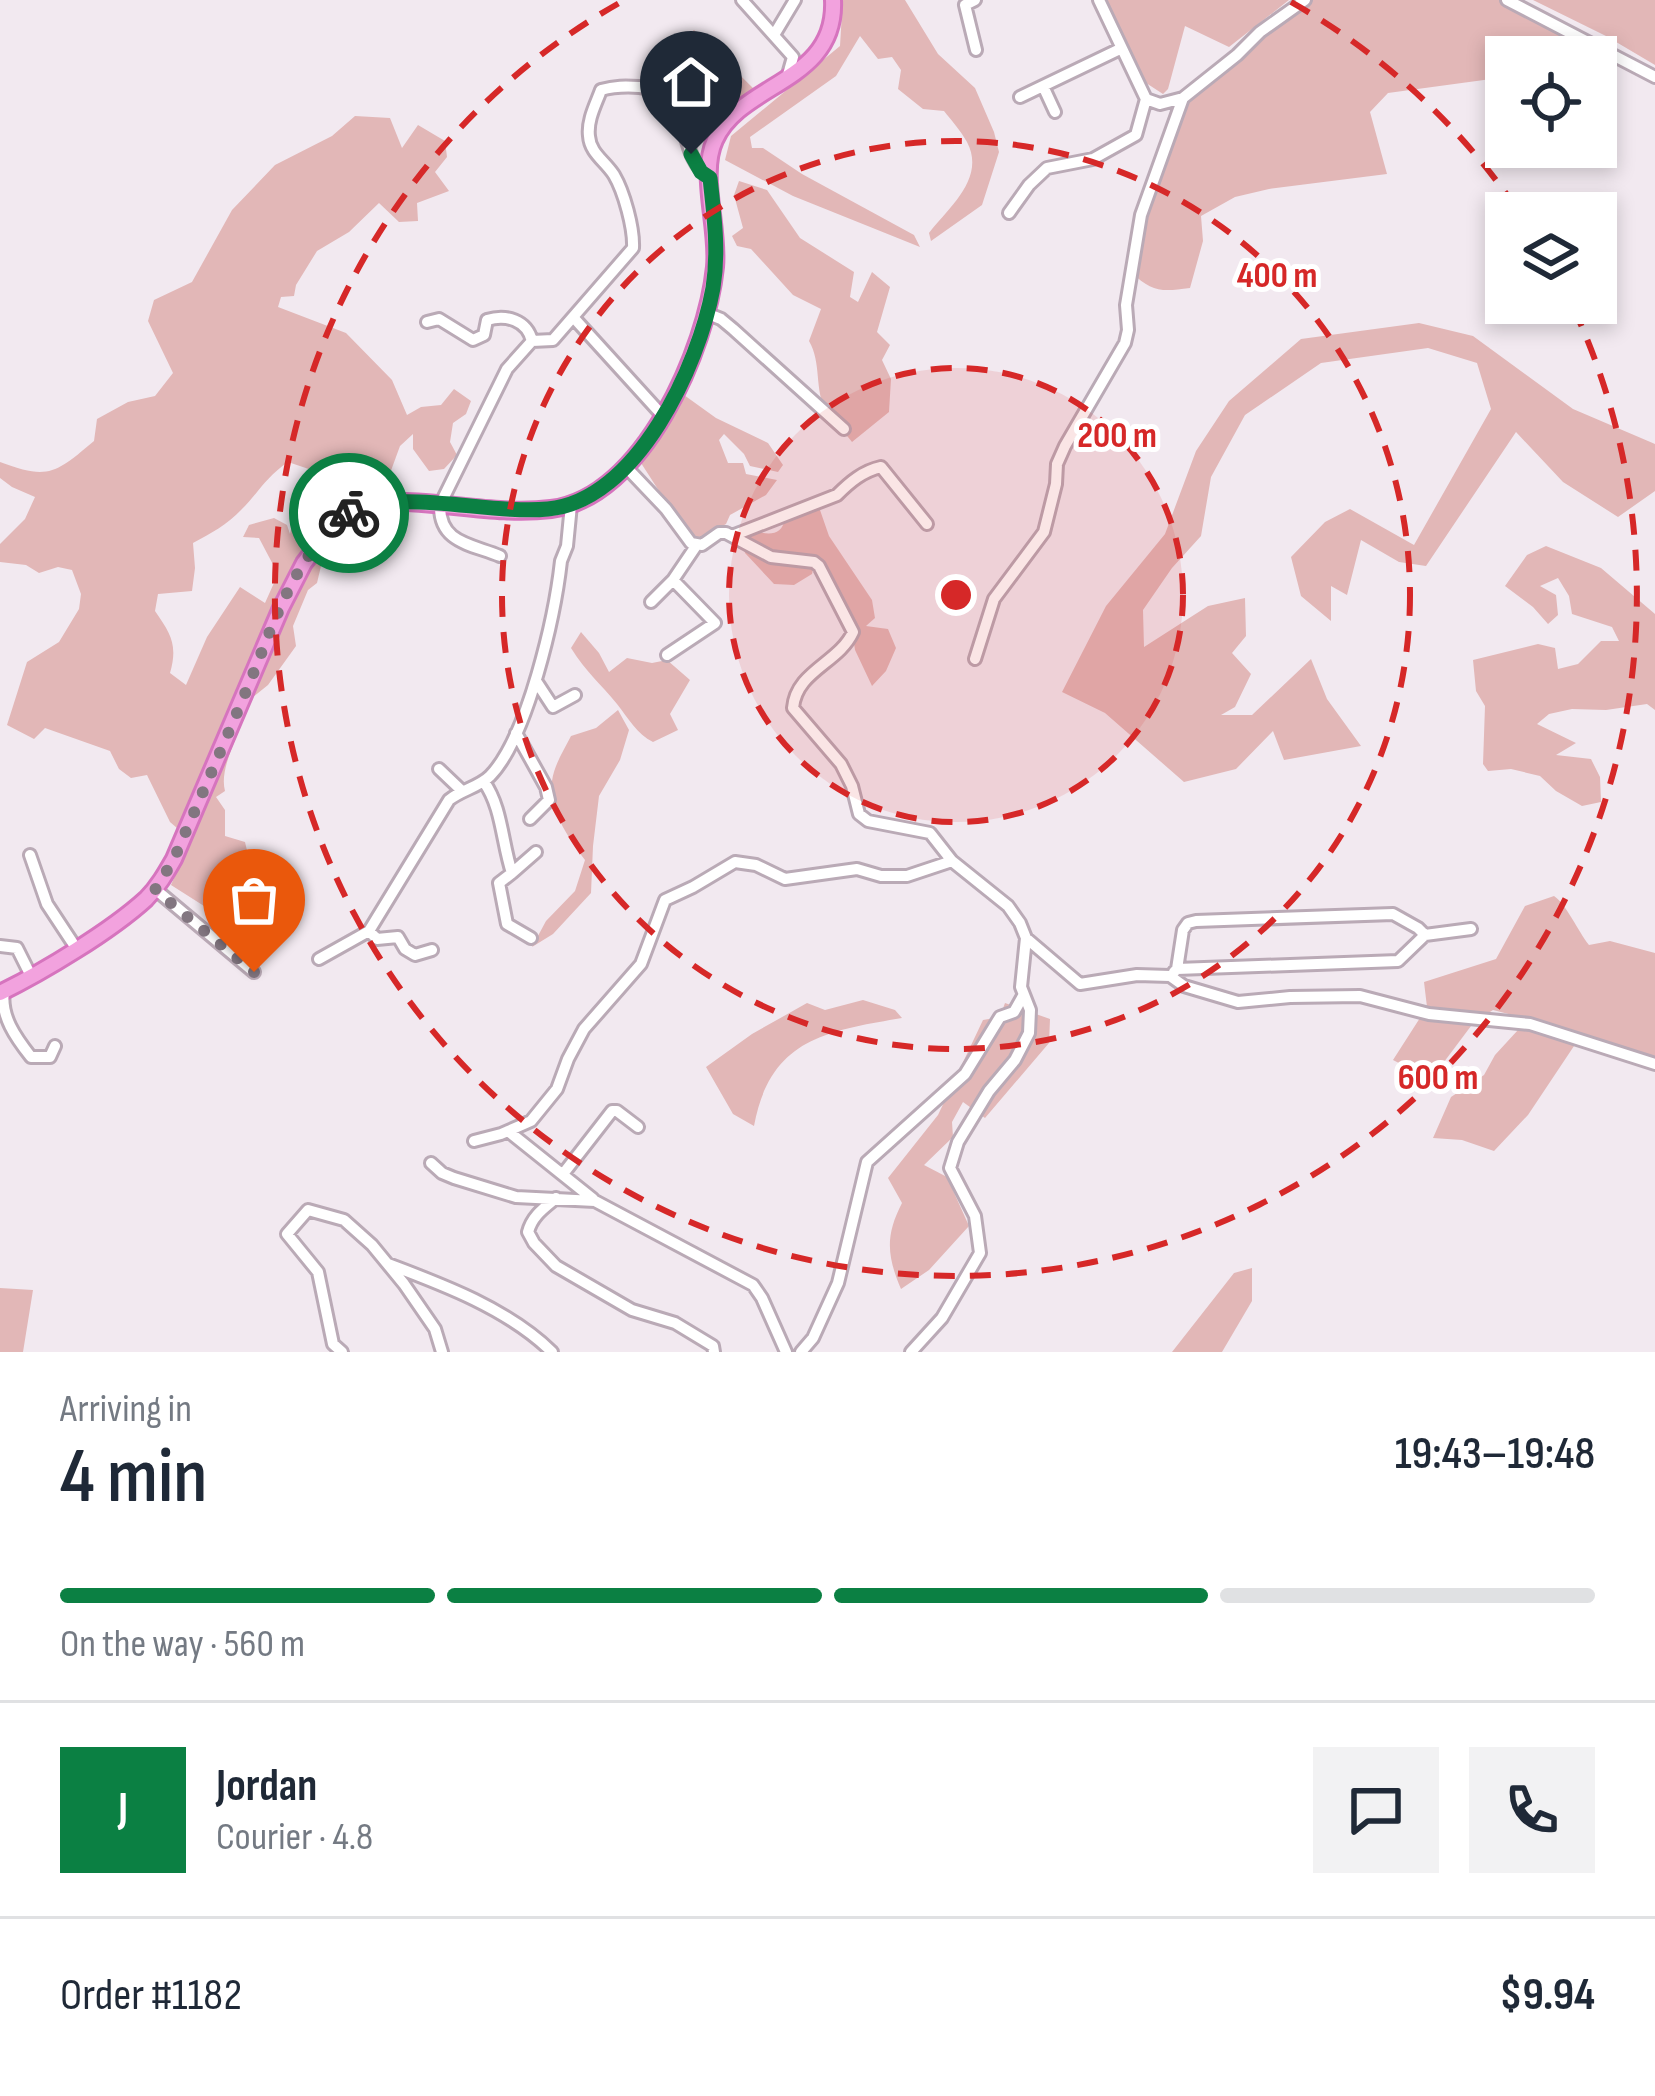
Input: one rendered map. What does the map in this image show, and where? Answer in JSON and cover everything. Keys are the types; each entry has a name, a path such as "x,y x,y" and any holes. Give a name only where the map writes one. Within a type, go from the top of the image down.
{"main road":[{"path":"2,992 128,914 155,890 174,859 281,608 313,548 335,523 362,506 397,501 524,510 571,505 605,487 643,449 678,387 712,291 717,251 710,178 718,133 814,57 829,32 833,0"}],"street":[{"path":"742,0 793,57 787,78"},
{"path":"774,35 795,0"},
{"path":"975,0 964,5 976,50"},
{"path":"1099,0 1146,99 1160,104 1183,98 1305,0"},
{"path":"1507,0 1655,77"},
{"path":"1020,97 1120,49"},
{"path":"718,76 729,121"},
{"path":"500,556 448,535 440,522 440,505 507,370 532,341 553,340 633,248 634,232 615,176 592,150 589,137 601,90 618,85 666,94 681,117 691,154 710,178"},
{"path":"1043,86 1055,112"},
{"path":"975,659 994,599 1043,532 1065,446 1125,343 1126,305 1141,215 1183,98"},
{"path":"1009,213 1047,168 1094,159 1136,135 1146,99"},
{"path":"706,313 733,329 844,429"},
{"path":"427,322 439,320 473,340 484,335 487,320 500,315 530,330 532,341"},
{"path":"573,317 662,415"},
{"path":"732,536 838,495 850,482 881,467 927,524"},
{"path":"627,468 691,544 702,545 719,533 770,557 808,559 819,566 853,632 801,684 793,708 841,764 859,814 868,821 930,832 952,861 1008,906 1026,938 1080,984 1173,972 1398,962 1425,935 1471,929"},
{"path":"319,959 369,931 449,800 484,782 516,733 536,681 567,546 571,505"},
{"path":"651,602 696,546"},
{"path":"667,655 716,623 673,580"},
{"path":"536,681 553,707 574,695"},
{"path":"516,733 549,800 530,819"},
{"path":"439,769 461,790"},
{"path":"484,782 495,797 512,873"},
{"path":"531,938 507,924 499,883 536,851"},
{"path":"30,855 47,904 76,948"},
{"path":"474,1141 531,1121 557,1089 584,1029 640,964 665,900 735,862 756,865 785,879 857,869 881,876 907,876 952,861"},
{"path":"155,890 254,972"},
{"path":"1173,972 1183,930 1196,921 1393,914 1425,935"},
{"path":"369,931 377,939 398,937 405,950 415,955 432,950"},
{"path":"911,1352 942,1318 980,1253 975,1216 950,1168 958,1142 989,1090 1016,1060 1029,1033 1030,1010 1023,996 1026,938"},
{"path":"0,946 17,948 31,976"},
{"path":"1173,972 1184,986 1238,1002 1360,996 1429,1014 1530,1024 1655,1064"},
{"path":"2,992 8,1028 32,1057 50,1057 56,1046"},
{"path":"801,1352 813,1338 838,1283 867,1162 965,1074 990,1030 1000,1017 1015,1012 1023,996"},
{"path":"563,1174 612,1111 638,1127"},
{"path":"508,1131 596,1201 753,1285 786,1352"},
{"path":"431,1163 454,1178 516,1197 596,1201"},
{"path":"556,1198 533,1217 528,1232 556,1266 632,1310 675,1323 713,1346 714,1352"},
{"path":"342,1352 332,1343 317,1272 286,1234 308,1210 344,1220 372,1245 435,1329 442,1352"},
{"path":"386,1263 530,1330 553,1352"},
{"path":"812,1352 813,1338"}],"shaded area":[{"path":"839,0 905,0 938,54 975,88 999,152 982,205 931,241 929,233 969,180 972,155 944,111 923,109 898,89 901,70 892,57 878,59 860,36 836,76 750,137 752,148 763,148 914,235 920,247 793,196 725,160 731,136 840,46"},
{"path":"1101,0 1289,0 1229,47 1185,26 1163,94 1143,81"},
{"path":"1308,0 1499,0 1569,36 1485,36 1485,80 1388,93 1370,112 1387,174 1235,197 1201,216 1203,241 1190,288 1164,290 1145,284 1131,272 1136,241 1183,98"},
{"path":"1533,0 1655,0 1655,65 1617,43 1617,36 1606,36"},
{"path":"694,30 756,91 732,105 722,77 687,36"},
{"path":"355,116 390,118 402,148 418,125 445,141 447,157 435,172 449,191 417,203 418,221 399,222 379,203 349,232 317,251 294,296 281,297 278,307 346,333 392,380 407,415 421,407 441,405 454,389 471,401 466,414 453,423 450,442 457,455 444,469 429,471 413,449 413,434 400,446 385,487 365,488 288,462 230,520 193,543 192,591 158,594 155,611 173,647 170,673 186,685 207,637 240,587 265,603 278,574 259,538 243,537 249,525 274,518 287,525 290,534 295,511 308,498 344,498 338,537 293,626 296,646 268,685 248,701 228,758 225,791 216,797 225,810 225,836 245,842 253,876 236,906 267,921 266,934 248,934 171,885 191,840 170,822 147,775 131,778 119,769 110,751 45,728 34,739 7,725 27,662 59,642 79,609 81,594 72,570 58,567 39,573 26,565 0,562 0,544 25,519 35,497 0,478 0,462 41,472 60,467 94,441 97,419 128,402 155,396 173,373 148,321 154,300 192,282 232,210 275,165 332,136"},
{"path":"739,181 767,190 800,238 854,272 850,297 858,302 872,272 890,287 877,332 890,345 882,360 891,379 889,412 852,442 826,410 820,394 809,341 821,309 793,295 751,249 737,246 732,236 743,228 734,195"},
{"path":"1419,323 1473,336 1573,409 1655,444 1655,491 1618,517 1563,482 1516,432 1426,566 1399,562 1361,540 1347,595 1331,586 1331,621 1301,596 1291,557 1325,522 1350,509 1414,545 1491,409 1477,363 1428,348 1321,363 1245,415 1211,477 1201,536 1143,610 1144,647 1208,606 1245,598 1246,636 1232,653 1251,674 1235,707 1221,715 1252,715 1311,659 1327,699 1361,746 1284,760 1273,731 1236,769 1184,782 1105,713 1062,692 1106,606 1165,534 1196,451 1229,401 1301,339"},
{"path":"684,395 716,418 768,443 783,465 778,472 750,466 724,434 719,440 728,463 743,463 746,474 777,480 766,495 692,542 641,463"},
{"path":"805,503 820,510 829,536 872,600 875,618 866,626 888,629 896,648 886,671 872,686 855,650 852,630 815,561 812,574 794,585 774,584 745,553 739,530 779,531 785,518"},
{"path":"1546,546 1601,568 1655,614 1655,710 1647,704 1572,709 1549,714 1537,724 1576,743 1556,755 1591,759 1600,777 1601,802 1582,806 1540,776 1511,769 1488,771 1483,764 1485,706 1476,691 1473,660 1538,644 1555,648 1558,669 1578,664 1601,641 1619,641 1612,627 1572,614 1569,596 1558,578 1540,586 1556,595 1558,615 1548,624 1505,586 1527,555"},
{"path":"581,632 609,672 627,658 652,663 667,660 690,680 670,714 678,730 653,742 637,730 571,648"},
{"path":"618,710 629,730 620,760 599,796 591,893 553,934 532,947 546,921 575,891 585,860 556,813 555,769 571,736 596,728"},
{"path":"1554,896 1589,945 1610,941 1655,953 1655,1057 1578,1040 1528,1115 1494,1151 1462,1140 1433,1138 1451,1097 1484,1075 1495,1055 1528,1019 1493,1010 1474,1022 1438,1070 1424,1076 1393,1060 1427,1007 1424,982 1496,959 1525,906"},
{"path":"863,1000 895,1010 902,1018 849,1028 806,1044 773,1074 754,1126 733,1114 706,1067 807,1003 825,1010"},
{"path":"1005,1003 1050,1019 1049,1043 985,1118 963,1102 952,1122 953,1137 924,1165 947,1177 969,1226 929,1270 901,1289 890,1246 902,1203 888,1178 938,1115 983,1020 1000,1017"},
{"path":"1252,1268 1252,1301 1222,1352 1172,1352 1234,1273"},
{"path":"0,1288 33,1290 23,1352 0,1352"}],"way so far":[{"path":"254,972 155,890 174,859 304,563 324,534 349,513"}],"route":[{"path":"349,513 362,506 397,501 549,509 588,497 627,468 678,387 712,291 717,251 710,178 691,154"}]}
